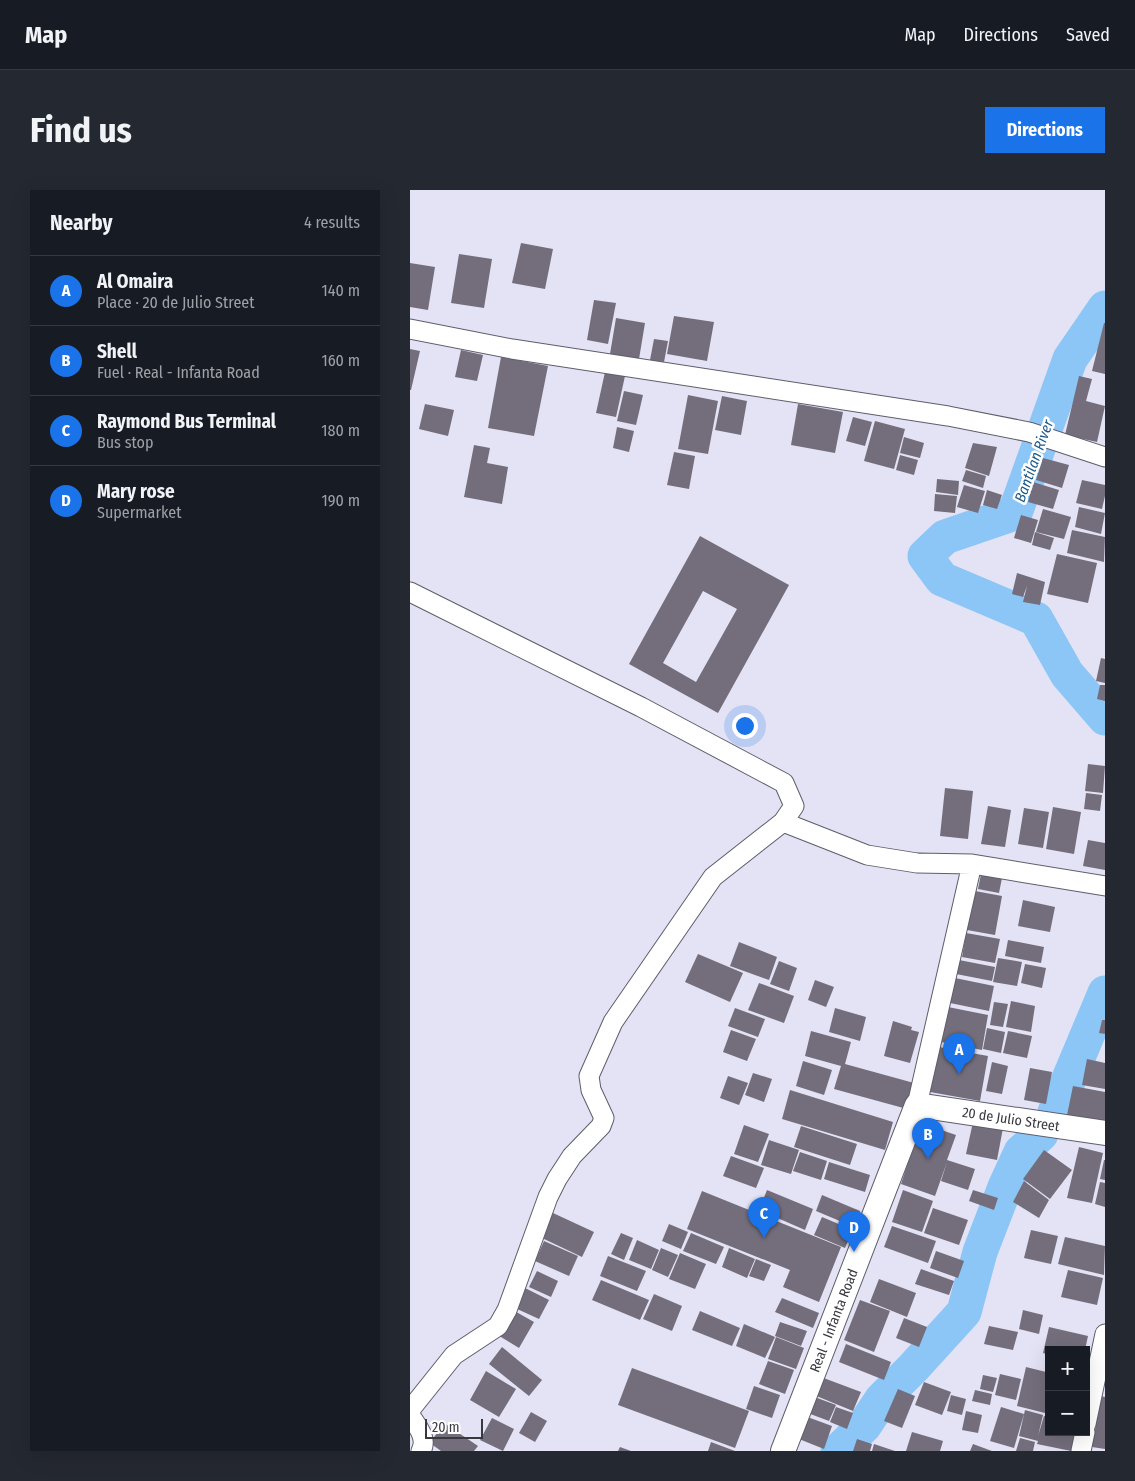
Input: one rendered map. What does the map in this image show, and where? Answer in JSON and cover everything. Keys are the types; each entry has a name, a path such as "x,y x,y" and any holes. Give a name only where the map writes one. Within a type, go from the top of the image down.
{"main road":[{"name":"20 de Julio Street","path":"917,1105 1105,1133"},
{"name":"Real - Infanta Road","path":"782,1451 917,1105"}],"street":[{"path":"410,330 512,349 948,416 1029,432 1105,457"},
{"path":"410,592 641,707 784,783 794,806 783,822 713,877 613,1022 590,1076 591,1090 604,1118 602,1126 572,1156 557,1179 548,1197 508,1310 498,1326 454,1355 410,1410"},
{"path":"783,822 867,855 918,863 972,864 1105,886"},
{"path":"917,1105 972,864"},
{"path":"1090,1413 1100,1386 1105,1334"},
{"path":"410,1415 421,1430 424,1445 421,1451"},
{"path":"1081,1451 1084,1436"}],"building":[{"path":"521,243 553,249 545,289 512,283"},
{"path":"459,254 492,259 484,308 451,303"},
{"path":"410,263 435,267 428,310 410,307"},
{"path":"594,300 616,303 608,344 587,340"},
{"path":"674,316 714,322 707,361 667,354"},
{"path":"616,318 645,323 639,359 610,354"},
{"path":"1105,323 1105,374 1092,371"},
{"path":"654,339 668,341 664,362 650,360"},
{"path":"410,349 420,351 411,390 410,390"},
{"path":"461,350 483,355 477,381 455,377"},
{"path":"501,357 548,366 534,436 488,428"},
{"path":"605,372 625,376 616,417 596,413"},
{"path":"1079,376 1092,379 1086,401 1105,406 1097,442 1065,435"},
{"path":"624,391 643,395 636,425 617,421"},
{"path":"688,395 718,401 708,454 678,449"},
{"path":"722,396 747,401 741,435 715,430"},
{"path":"425,404 454,410 448,436 419,429"},
{"path":"798,404 843,412 835,453 791,445"},
{"path":"853,417 872,422 865,446 846,441"},
{"path":"875,421 905,429 894,469 864,461"},
{"path":"617,427 634,431 629,452 613,448"},
{"path":"904,437 924,443 920,458 900,453"},
{"path":"973,443 997,447 989,476 965,468"},
{"path":"474,445 490,448 487,463 508,467 502,504 464,497"},
{"path":"674,452 695,456 689,489 667,485"},
{"path":"900,455 918,460 914,475 896,470"},
{"path":"1043,458 1069,465 1062,488 1036,480"},
{"path":"966,470 986,476 983,488 962,481"},
{"path":"937,479 959,481 958,495 936,492"},
{"path":"1082,480 1105,485 1102,509 1076,503"},
{"path":"1033,482 1059,490 1053,509 1028,502"},
{"path":"964,485 985,491 978,513 957,507"},
{"path":"987,490 1002,495 997,509 983,505"},
{"path":"935,494 957,496 955,513 934,511"},
{"path":"1079,507 1105,513 1101,534 1075,527"},
{"path":"1043,509 1071,517 1064,539 1036,532"},
{"path":"1021,515 1038,520 1031,543 1014,538"},
{"path":"1072,530 1105,537 1104,562 1067,553"},
{"path":"1035,532 1054,538 1050,550 1032,545"},
{"path":"700,536 789,585 718,713 629,664","holes":["703,591 737,609 696,682 663,663"]},
{"path":"1057,554 1097,563 1088,603 1047,594"},
{"path":"1017,573 1045,582 1040,605 1023,602 1027,586 1023,597 1012,594"},
{"path":"1101,658 1105,659 1105,683 1096,681"},
{"path":"1100,685 1105,685 1105,701 1097,699"},
{"path":"1088,764 1105,766 1103,793 1085,791"},
{"path":"945,788 973,791 968,839 940,836"},
{"path":"1086,793 1102,795 1100,811 1084,809"},
{"path":"988,806 1011,810 1005,847 981,844"},
{"path":"1053,807 1081,812 1074,854 1046,849"},
{"path":"1024,808 1049,812 1043,848 1018,844"},
{"path":"1088,840 1105,843 1105,870 1083,866"},
{"path":"981,874 1002,878 999,893 978,889"},
{"path":"975,891 1002,896 995,935 967,930"},
{"path":"1023,900 1055,907 1050,932 1018,926"},
{"path":"966,933 1000,939 995,963 962,957"},
{"path":"1008,940 1044,947 1041,963 1005,956"},
{"path":"739,942 777,957 769,980 730,966"},
{"path":"698,954 743,973 730,1002 685,982"},
{"path":"998,958 1022,962 1017,986 993,982"},
{"path":"959,960 995,967 992,981 956,974"},
{"path":"779,961 797,968 789,991 770,984"},
{"path":"1025,964 1046,968 1042,988 1021,983"},
{"path":"955,978 994,986 989,1011 950,1003"},
{"path":"815,980 834,987 826,1007 808,1000"},
{"path":"759,983 794,996 784,1023 748,1010"},
{"path":"1011,1001 1035,1006 1031,1032 1006,1027"},
{"path":"994,1002 1008,1004 1003,1027 990,1025"},
{"path":"948,1007 988,1015 982,1050 941,1042"},
{"path":"735,1008 765,1019 758,1037 728,1026"},
{"path":"835,1008 866,1017 860,1041 829,1032"},
{"path":"1102,1020 1105,1020 1105,1034 1099,1033"},
{"path":"893,1021 912,1027 911,1030 919,1032 910,1063 884,1056"},
{"path":"987,1028 1005,1032 1001,1053 983,1049"},
{"path":"731,1030 756,1039 747,1061 723,1052"},
{"path":"811,1031 851,1042 845,1064 914,1083 907,1109 834,1089 841,1066 805,1056"},
{"path":"1008,1031 1032,1036 1027,1058 1003,1053"},
{"path":"939,1047 988,1056 980,1101 930,1092"},
{"path":"1087,1059 1105,1063 1105,1089 1082,1085"},
{"path":"803,1061 832,1070 824,1095 796,1086"},
{"path":"992,1062 1008,1066 1002,1094 986,1091"},
{"path":"1030,1068 1052,1072 1046,1104 1024,1100"},
{"path":"753,1073 772,1079 764,1102 745,1095"},
{"path":"728,1076 748,1083 739,1105 720,1098"},
{"path":"1073,1086 1105,1092 1105,1122 1067,1115"},
{"path":"790,1090 893,1122 885,1150 782,1119"},
{"path":"973,1122 1003,1128 997,1160 966,1154"},
{"path":"921,1123 956,1135 947,1160 975,1169 968,1190 941,1181 947,1162 935,1196 901,1184"},
{"path":"744,1125 769,1134 758,1162 734,1154"},
{"path":"801,1126 857,1144 850,1165 794,1147"},
{"path":"769,1140 799,1150 791,1174 761,1165"},
{"path":"1079,1147 1103,1153 1092,1203 1067,1198"},
{"path":"1044,1150 1072,1170 1050,1199 1023,1179"},
{"path":"800,1152 827,1161 821,1180 793,1171"},
{"path":"731,1156 764,1168 756,1188 723,1176"},
{"path":"1105,1160 1105,1180 1100,1179"},
{"path":"829,1162 870,1175 865,1192 824,1179"},
{"path":"1024,1181 1049,1200 1039,1218 1013,1202"},
{"path":"1100,1182 1105,1183 1105,1207 1095,1204"},
{"path":"767,1190 813,1209 805,1230 759,1210"},
{"path":"903,1190 933,1201 922,1232 892,1222"},
{"path":"973,1190 998,1198 994,1210 969,1201"},
{"path":"702,1191 841,1247 819,1302 783,1287 790,1270 687,1229"},
{"path":"822,1195 860,1211 854,1227 816,1211"},
{"path":"933,1208 968,1220 959,1245 924,1233"},
{"path":"553,1213 594,1232 582,1257 542,1238"},
{"path":"822,1217 853,1230 845,1248 814,1235"},
{"path":"669,1224 688,1232 681,1249 662,1241"},
{"path":"892,1226 936,1241 928,1263 884,1247"},
{"path":"1031,1230 1058,1236 1051,1264 1024,1258"},
{"path":"621,1233 633,1238 624,1260 611,1254"},
{"path":"691,1233 724,1247 716,1264 683,1251"},
{"path":"1065,1237 1105,1246 1104,1275 1058,1264"},
{"path":"637,1240 659,1250 651,1269 629,1260"},
{"path":"544,1241 578,1256 569,1276 535,1261"},
{"path":"661,1248 678,1255 668,1277 652,1270"},
{"path":"729,1248 755,1259 747,1278 722,1267"},
{"path":"936,1251 964,1261 958,1278 930,1268"},
{"path":"680,1253 706,1264 695,1289 669,1279"},
{"path":"608,1256 646,1271 637,1291 600,1276"},
{"path":"756,1259 771,1265 764,1281 749,1276"},
{"path":"921,1269 954,1281 949,1295 915,1284"},
{"path":"1068,1270 1103,1278 1097,1305 1061,1297"},
{"path":"537,1271 558,1281 551,1297 529,1287"},
{"path":"879,1279 916,1293 907,1317 870,1302"},
{"path":"601,1280 649,1300 640,1320 592,1300"},
{"path":"525,1288 549,1300 539,1319 515,1308"},
{"path":"654,1294 682,1306 672,1331 643,1319"},
{"path":"782,1298 819,1313 813,1328 775,1312"},
{"path":"860,1300 890,1311 874,1352 844,1340"},
{"path":"511,1309 534,1322 519,1348 496,1334"},
{"path":"1023,1310 1043,1315 1039,1334 1019,1329"},
{"path":"700,1311 740,1328 732,1346 692,1330"},
{"path":"904,1318 927,1327 919,1347 896,1338"},
{"path":"780,1322 807,1331 801,1346 775,1336"},
{"path":"744,1324 775,1337 765,1358 736,1346"},
{"path":"989,1326 1018,1332 1013,1350 984,1344"},
{"path":"1049,1327 1088,1336 1086,1346 1045,1346 1045,1354 1043,1353"},
{"path":"776,1337 804,1348 796,1369 768,1359"},
{"path":"846,1344 891,1362 884,1380 839,1362"},
{"path":"502,1347 542,1380 529,1396 489,1364"},
{"path":"768,1361 794,1370 785,1394 759,1384"},
{"path":"1026,1367 1045,1372 1045,1413 1017,1406"},
{"path":"632,1368 749,1411 735,1448 618,1405"},
{"path":"486,1371 516,1389 499,1417 470,1400"},
{"path":"1000,1374 1021,1379 1016,1400 995,1395"},
{"path":"983,1375 997,1378 993,1392 980,1389"},
{"path":"821,1377 861,1392 853,1411 814,1395"},
{"path":"924,1382 951,1392 942,1415 915,1405"},
{"path":"754,1386 780,1395 772,1418 746,1409"},
{"path":"898,1389 915,1396 902,1428 884,1421"},
{"path":"975,1390 992,1394 990,1405 972,1401"},
{"path":"951,1395 966,1399 962,1415 947,1411"},
{"path":"812,1396 836,1405 829,1421 805,1412"},
{"path":"1101,1396 1105,1397 1105,1449 1092,1447"},
{"path":"836,1407 853,1413 847,1429 830,1422"},
{"path":"1001,1407 1024,1414 1014,1448 990,1441"},
{"path":"1025,1410 1043,1415 1038,1436 1044,1416 1045,1436 1074,1436 1071,1451 1037,1444 1038,1441 1019,1436"},
{"path":"966,1411 982,1415 978,1433 962,1430"},
{"path":"531,1412 547,1421 535,1442 519,1433"},
{"path":"802,1415 832,1426 824,1449 794,1437"},
{"path":"492,1418 514,1429 503,1451 480,1440"},
{"path":"444,1423 478,1446 474,1451 441,1451 430,1443"},
{"path":"912,1432 943,1441 940,1451 906,1451"},
{"path":"1020,1438 1035,1442 1033,1451 1016,1451"},
{"path":"857,1439 872,1444 870,1451 853,1451"},
{"path":"711,1442 735,1451 708,1451"},
{"path":"874,1444 895,1451 872,1451"},
{"path":"973,1444 992,1451 970,1451"},
{"path":"620,1447 631,1451 618,1451"}],"waterway":[{"name":"Bantilan River","path":"1105,308 1070,359 1015,513 945,537 925,556 942,579 1036,619 1067,674 1105,718"},
{"name":"Bantilan River","path":"1055,1112 1105,993"},
{"path":"838,1451 864,1426 882,1399 964,1312 980,1252 1005,1187 1021,1152 1041,1134"}],"place":[{"name":"Al Omaira","path":"959,1074"},
{"name":"Shell","path":"928,1159"},
{"name":"Raymond Bus Terminal","path":"764,1238"},
{"name":"Mary rose","path":"854,1252"}]}
